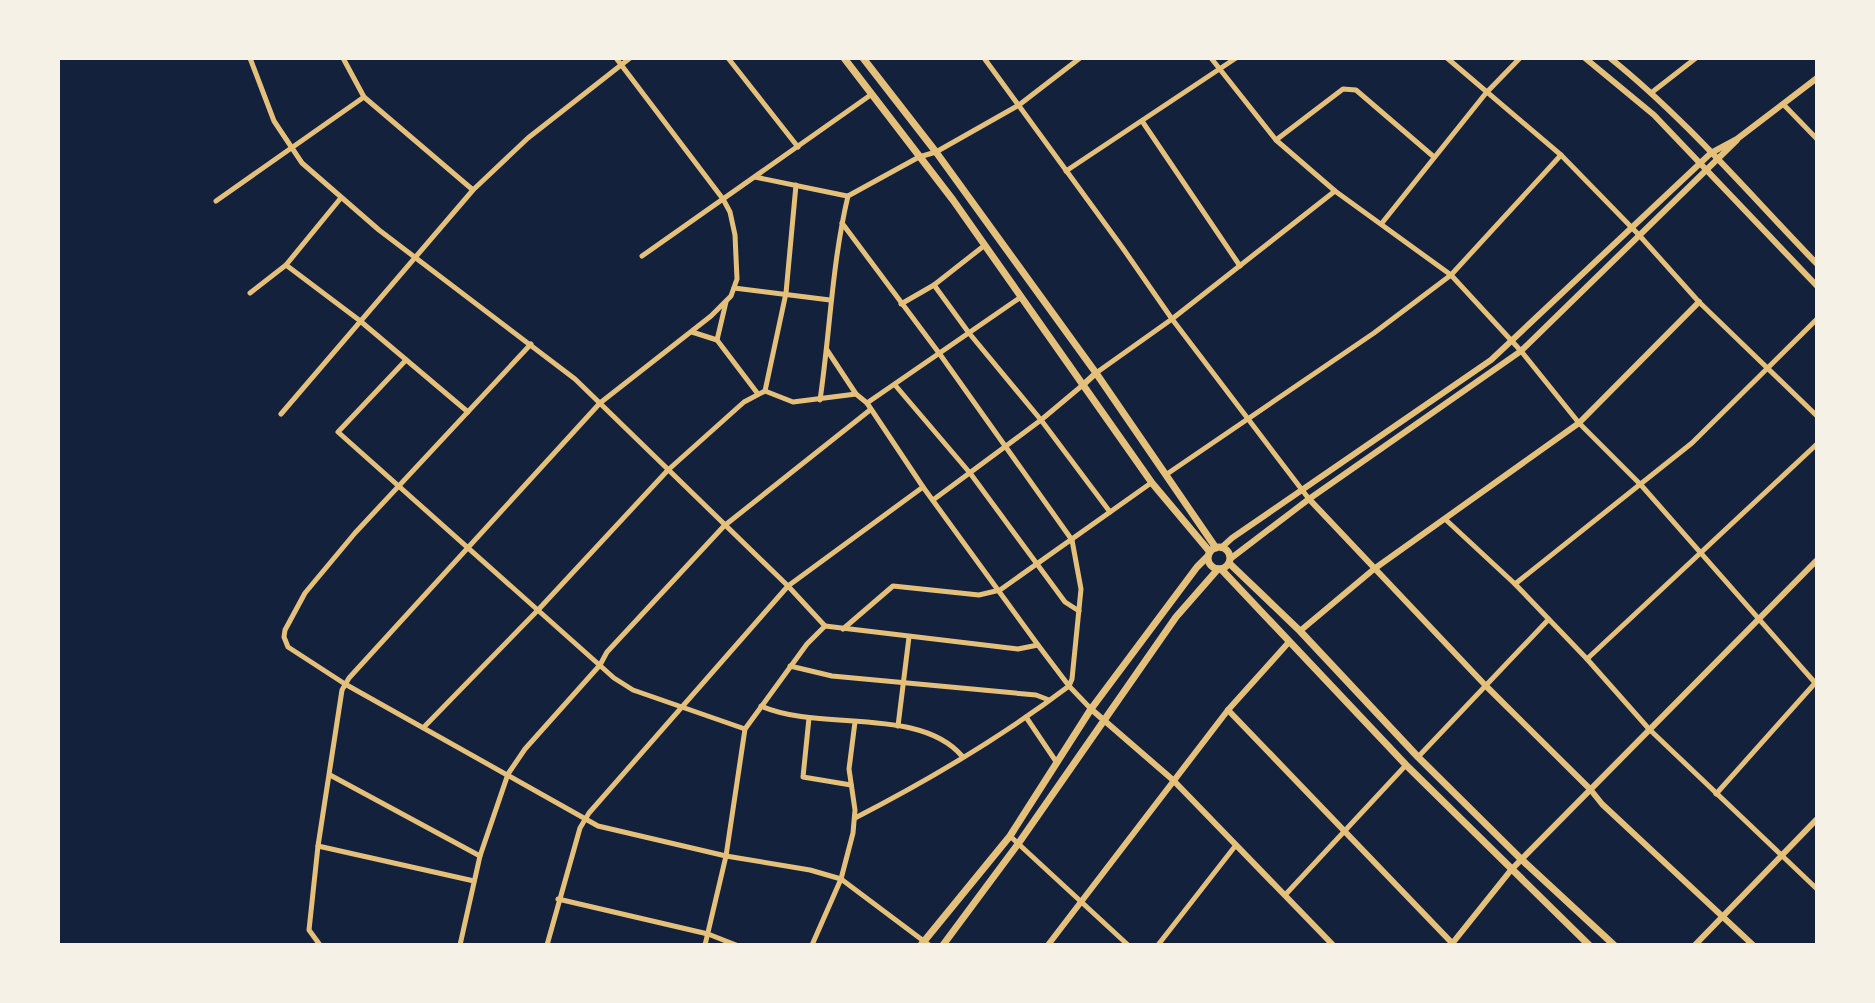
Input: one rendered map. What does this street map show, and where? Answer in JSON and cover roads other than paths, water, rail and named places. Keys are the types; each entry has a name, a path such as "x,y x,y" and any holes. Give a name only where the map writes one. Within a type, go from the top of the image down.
{"main road":[{"path":"844,58 985,245 1152,483 1214,551"},
{"path":"863,58 936,152 1167,474 1214,551 1210,565 1219,569 1406,765 1589,945"},
{"path":"925,944 1010,836 1091,709 1214,551 1227,550 1229,561 1300,631 1418,757 1614,945"},
{"path":"943,945 1018,844 1176,617 1229,561"}],"street":[{"path":"250,58 274,121 291,150 340,199 531,344 600,403 825,626 1018,649 1038,645"},
{"path":"343,58 364,97 473,190"},
{"path":"616,58 730,212 735,235 737,279 726,302 717,340"},
{"path":"281,414 473,190 528,138 630,58"},
{"path":"728,58 798,147"},
{"path":"984,58 1172,319 1309,499 1602,804 1753,945"},
{"path":"754,177 848,196 919,157 936,152 1019,105 1080,58"},
{"path":"1211,58 1276,140 1335,191 1451,275 1521,351 1579,423 1641,485 1817,683 1716,795"},
{"path":"1066,171 1236,58"},
{"path":"1447,58 1561,155 1699,302 1817,416"},
{"path":"1382,224 1486,93 1520,58"},
{"path":"1585,58 1654,115 1817,286"},
{"path":"1610,58 1651,93 1817,264"},
{"path":"1651,93 1696,58"},
{"path":"1229,561 1309,499 1521,351 1737,139 1817,78"},
{"path":"1276,140 1343,89 1349,88 1356,90 1434,157"},
{"path":"642,256 872,94"},
{"path":"216,201 364,97"},
{"path":"1783,104 1817,139"},
{"path":"1142,121 1240,266"},
{"path":"1214,551 1491,360 1711,153 1737,139"},
{"path":"1167,474 1374,333 1451,275 1561,155"},
{"path":"424,727 668,470 744,402 762,392 786,293 796,185"},
{"path":"933,500 1335,191"},
{"path":"820,400 830,300 848,196"},
{"path":"250,293 286,265 340,199"},
{"path":"842,223 1072,540 1080,578 1069,686 1026,717 900,795 855,818"},
{"path":"901,304 934,285 985,245"},
{"path":"286,265 359,320 468,412"},
{"path":"934,285 1110,512"},
{"path":"734,288 830,300"},
{"path":"867,403 1021,297"},
{"path":"320,945 309,930 318,846 345,684 600,403 726,302"},
{"path":"1300,631 1374,569 1579,423 1699,302"},
{"path":"1515,584 1692,443 1817,319"},
{"path":"691,332 717,340 762,392 793,402 856,394"},
{"path":"531,344 355,533 305,593 285,630 288,647 345,684 598,826 841,879 925,944"},
{"path":"827,350 1069,686 1104,721 1173,780 1333,945"},
{"path":"406,360 338,432 614,678 633,690 745,729"},
{"path":"895,385 970,473 1065,602 1079,611"},
{"path":"460,945 480,856 508,774 525,749 600,665 607,652 724,526 870,410"},
{"path":"1587,659 1817,444"},
{"path":"843,629 893,586 979,595 1000,590 1152,483"},
{"path":"547,945 558,899 584,819 788,586 923,487"},
{"path":"1445,519 1515,584 1649,729 1817,889"},
{"path":"1228,710 1453,944 1521,859 1817,560"},
{"path":"1418,757 1548,620"},
{"path":"705,945 726,856 745,729 790,666 825,626"},
{"path":"898,726 909,637"},
{"path":"1048,945 1228,710 1289,642"},
{"path":"790,666 811,673 1036,695 1049,700"},
{"path":"761,706 781,714 898,726 933,734 953,746 962,756"},
{"path":"1026,717 1057,763"},
{"path":"809,718 803,777 851,785"},
{"path":"812,945 841,879 855,818 849,769 855,722"},
{"path":"1286,894 1343,829 1406,765"},
{"path":"330,775 480,856"},
{"path":"1695,945 1817,819"},
{"path":"1010,836 1128,945"},
{"path":"1158,945 1236,845"},
{"path":"318,846 474,881"},
{"path":"558,899 708,934 719,941 736,945"}]}
